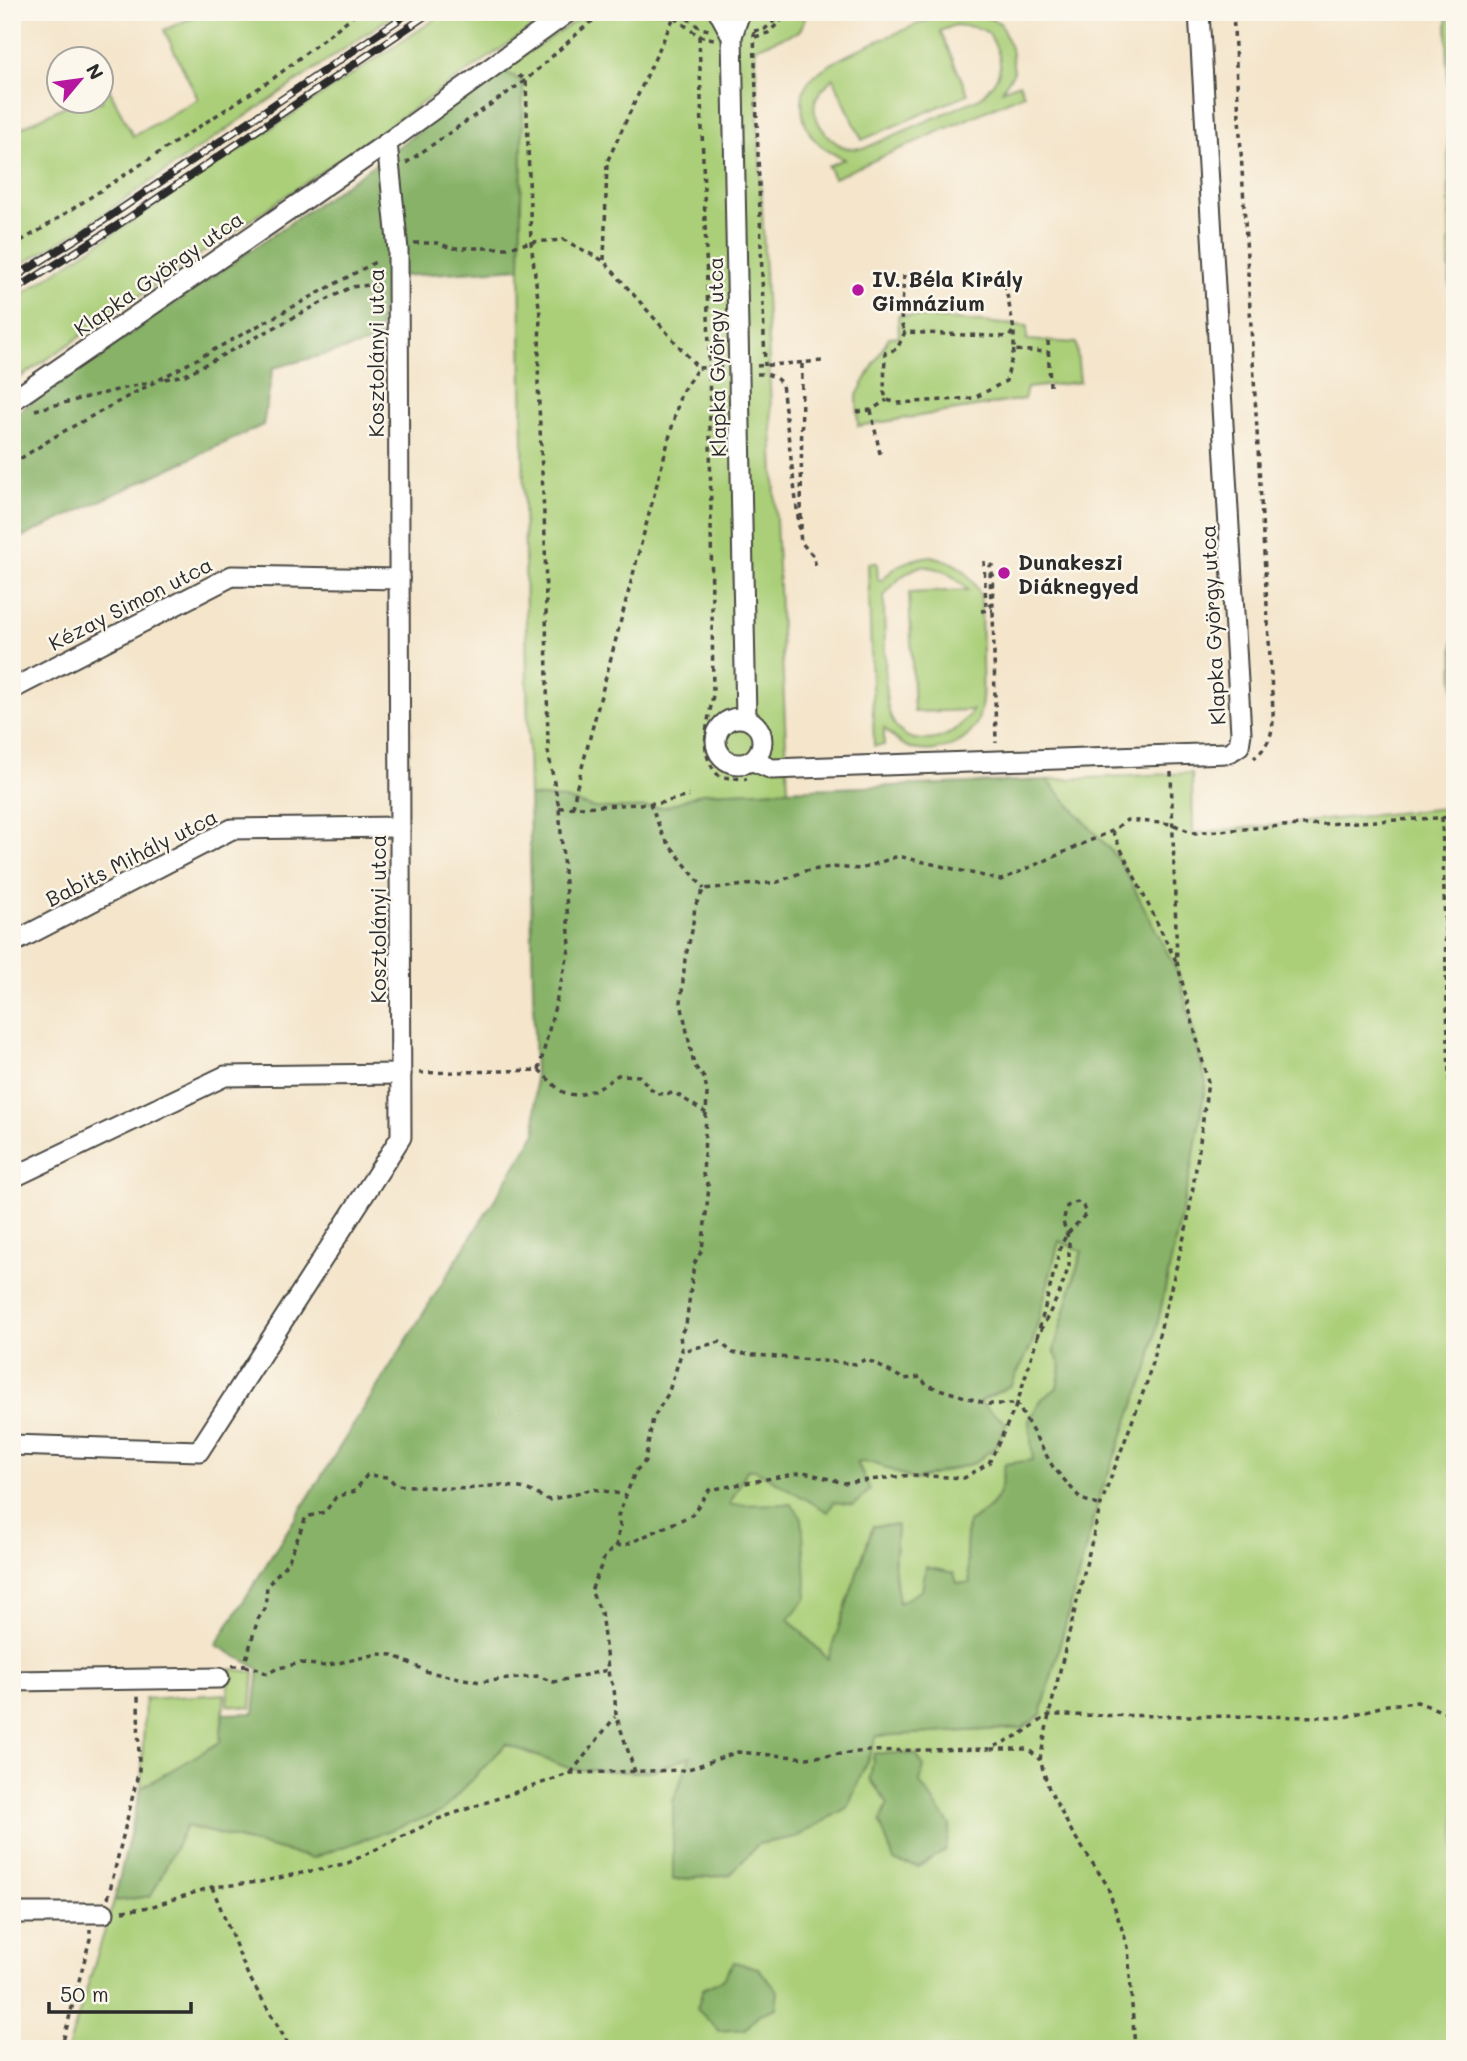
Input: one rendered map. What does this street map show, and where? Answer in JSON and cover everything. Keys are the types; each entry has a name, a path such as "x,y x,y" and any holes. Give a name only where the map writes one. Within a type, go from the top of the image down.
{"street":[{"name":"Klapka György utca","path":"12,401 387,143 568,12"},
{"name":"Klapka György utca","path":"719,12 732,36"},
{"path":"726,12 738,12"},
{"name":"Klapka György utca","path":"738,12 732,36 746,718"},
{"name":"Klapka György utca","path":"750,770 1241,754 1199,12"},
{"name":"Kosztolányi utca","path":"12,1446 199,1451 401,1137 398,250 387,143"},
{"name":"Kézay Simon utca","path":"12,689 232,576 399,579"},
{"name":"Klapka György utca","path":"738,718 746,718 758,727 763,741 750,770 746,764 730,763 724,759 716,745 718,730 723,724 738,718"},
{"name":"Babits Mihály utca","path":"12,943 232,829 400,827"},
{"path":"12,1178 225,1076 401,1073"},
{"path":"12,1681 219,1678"},
{"path":"12,1913 97,1913"}],"path":[{"path":"12,246 274,78 358,12"},
{"path":"390,174 526,80 589,23 613,12"},
{"path":"732,36 765,29 784,12"},
{"path":"1233,12 1274,730 1256,757 1241,754"},
{"path":"604,261 607,162 674,17"},
{"path":"754,31 765,366"},
{"path":"699,36 710,367 713,695 704,748 709,766 720,777 750,770"},
{"path":"498,62 526,80"},
{"path":"526,80 531,242 540,316 538,383 545,537 548,751 559,808 570,946 539,1070"},
{"path":"12,464 59,434 351,274 413,243 438,243 451,248 508,248 531,242 564,240 604,261 698,368"},
{"path":"904,275 901,324 905,332"},
{"path":"34,410 185,375 351,287 398,281"},
{"path":"857,412 871,410 887,400 898,403 974,398 1006,381 1014,350 1014,330 1005,284"},
{"path":"905,332 1009,337 1014,330"},
{"path":"887,400 884,392 885,353 897,349 905,332"},
{"path":"1048,341 1050,386"},
{"path":"1014,350 1048,352"},
{"path":"710,374 821,361"},
{"path":"801,542 802,363"},
{"path":"698,368 769,374 782,384 801,542 813,556 816,566"},
{"path":"573,807 681,393 698,368"},
{"path":"871,410 880,454"},
{"path":"984,561 986,607 991,606 992,565 996,743"},
{"path":"981,611 993,610"},
{"path":"1170,774 1177,962"},
{"path":"559,808 650,803 689,796"},
{"path":"650,803 663,836 704,889"},
{"path":"1442,817 1455,1299"},
{"path":"704,889 778,882 805,871 831,867 861,869 898,856 1001,880 1112,831 1127,820 1172,824 1193,833 1455,817"},
{"path":"1112,831 1177,962 1208,1082 1189,1213 1147,1382 1101,1504 1040,1760 1049,1789 1066,1821 1107,1885 1128,1947 1135,2049"},
{"path":"616,1546 620,1526 618,1516 635,1472 645,1461 653,1418 668,1394 682,1351 680,1335 686,1325 694,1264 702,1250 709,1187 703,1175 705,1079 694,1065 681,1003 685,959 695,906 704,889"},
{"path":"401,1073 539,1070 561,1091 571,1095 598,1090 618,1074 639,1076 656,1094 675,1093 706,1113"},
{"path":"635,1772 616,1715 601,1612 591,1591 605,1556 616,1546 625,1545 692,1515 709,1490 804,1472 844,1483 912,1475 964,1478 989,1463 1017,1404 1061,1245 1067,1234 1086,1214 1083,1206 1077,1202 1068,1206 1063,1222 1067,1234 1069,1266 1059,1294 1037,1338"},
{"path":"682,1351 720,1342 733,1353 856,1364 866,1359 904,1378 921,1377 926,1385 988,1404 1017,1404"},
{"path":"1017,1404 1053,1467 1081,1499 1098,1505"},
{"path":"243,1666 258,1619 265,1609 267,1586 288,1562 306,1517 325,1512 336,1497 355,1491 367,1475 388,1476 396,1485 466,1489 500,1485 526,1489 549,1500 593,1489 626,1495"},
{"path":"219,1678 226,1666 259,1669 267,1674 278,1668 301,1663 325,1666 378,1654 393,1655 428,1672 480,1682 537,1676 554,1682 608,1670"},
{"path":"61,2049 139,1770 138,1679"},
{"path":"989,1749 1021,1734 1049,1715 1345,1717 1387,1705 1417,1702 1455,1716"},
{"path":"571,1773 616,1715"},
{"path":"97,1913 150,1907 212,1887 260,1882 348,1863 438,1819 571,1773 685,1770 738,1752 807,1758 866,1751 1028,1749 1040,1760"},
{"path":"212,1887 247,1973 291,2049"}],"green space":[{"path":"205,12 398,12 80,230 12,270 12,132 46,115 116,116 116,103 133,136 198,99 164,30"},
{"path":"446,12 555,12 12,383 12,301"},
{"path":"589,12 807,12 800,31 755,48 788,790 702,793 666,807 630,808 594,808 565,799 529,796 520,268 523,82 502,70"},
{"path":"947,12 978,13 1000,23 1011,48 1014,72 1002,90 1019,83 1024,94 834,178 828,166 844,159 824,148 806,126 802,110 803,95 808,82 833,63 852,53","holes":["955,25 988,33 998,52 999,73 980,98 865,148 847,148 826,134 817,119 815,103 820,92 833,78 862,140 968,94 940,31"]},
{"path":"1447,12 1455,12 1455,794"},
{"path":"502,70 523,82 520,268 386,277 378,341 273,368 263,425 12,542 12,416 375,164"},
{"path":"898,315 1027,326 1027,340 1076,343 1080,382 1027,388 1024,399 858,426 857,395 889,337 899,336"},
{"path":"931,556 962,569 973,581 981,597 982,692 978,718 964,739 952,746 927,751 912,749 900,743 884,728 884,745 874,746 868,563 877,563 878,580 882,580 898,566","holes":["921,566 947,573 968,590 909,593 914,712 973,710 953,731 940,738 925,740 910,738 900,732 893,722 888,709 885,682 884,596 896,582"]},
{"path":"1192,773 1193,833 1455,807 1455,2049 68,2049 114,1901 151,1896 186,1826 312,1858 441,1812 506,1744 571,1769 635,1772 655,1770 691,1756 673,1801 673,1880 730,1875 758,1844 796,1837 848,1807 877,1736 1022,1728 1041,1715 1100,1495 1148,1368 1194,1154 1206,1083 1120,861 1047,780"},
{"path":"1047,780 1120,861 1179,975 1206,1083 1194,1154 1148,1368 1100,1495 1041,1714 1022,1728 877,1736 848,1807 796,1837 758,1844 730,1875 673,1880 673,1801 691,1756 655,1770 635,1772 571,1769 506,1744 441,1812 312,1858 186,1826 151,1896 114,1901 141,1788 220,1742 223,1714 254,1713 259,1669 216,1645 536,1133 529,796 565,799 594,808 630,808 666,807 702,793","holes":["1059,1241 1082,1251 1054,1350 1061,1367 1057,1388 1042,1399 1029,1420 1033,1460 1005,1464 996,1499 986,1511 968,1522 966,1550 970,1583 957,1583 954,1573 926,1567 922,1590 899,1603 894,1570 897,1525 873,1526 828,1659 788,1619 807,1598 802,1518 791,1504 729,1505 747,1470 755,1470 828,1512 834,1502 854,1505 870,1490 857,1462 875,1463 914,1480 974,1463 995,1447 1007,1424 979,1402 1011,1385 1032,1344"]},
{"path":"1059,1241 1082,1250 1054,1350 1061,1367 1057,1388 1042,1399 1029,1420 1033,1460 1005,1464 996,1499 986,1511 968,1522 966,1550 970,1583 933,1589 899,1604 894,1570 897,1525 873,1526 829,1660 788,1619 729,1505 747,1470 856,1461 875,1463 914,1480 974,1463 995,1447 978,1403 1011,1385 1032,1344"},
{"path":"230,1669 254,1672 251,1708 227,1705"},
{"path":"225,1694 220,1742 141,1788 145,1699"},
{"path":"874,1753 916,1754 924,1767 920,1783 950,1825 946,1850 918,1867 894,1861 880,1822 888,1804 870,1779"},
{"path":"734,1962 758,1968 778,1991 776,2008 758,2015 746,2029 719,2031 697,2009 703,1989 722,1980"}],"railway":[{"path":"12,279 84,234 410,12"},
{"path":"12,292 115,227 431,12"}],"place":[{"name":"IV. Béla Király Gimnázium","path":"858,290"},
{"name":"Dunakeszi Diáknegyed","path":"1004,573"}]}
